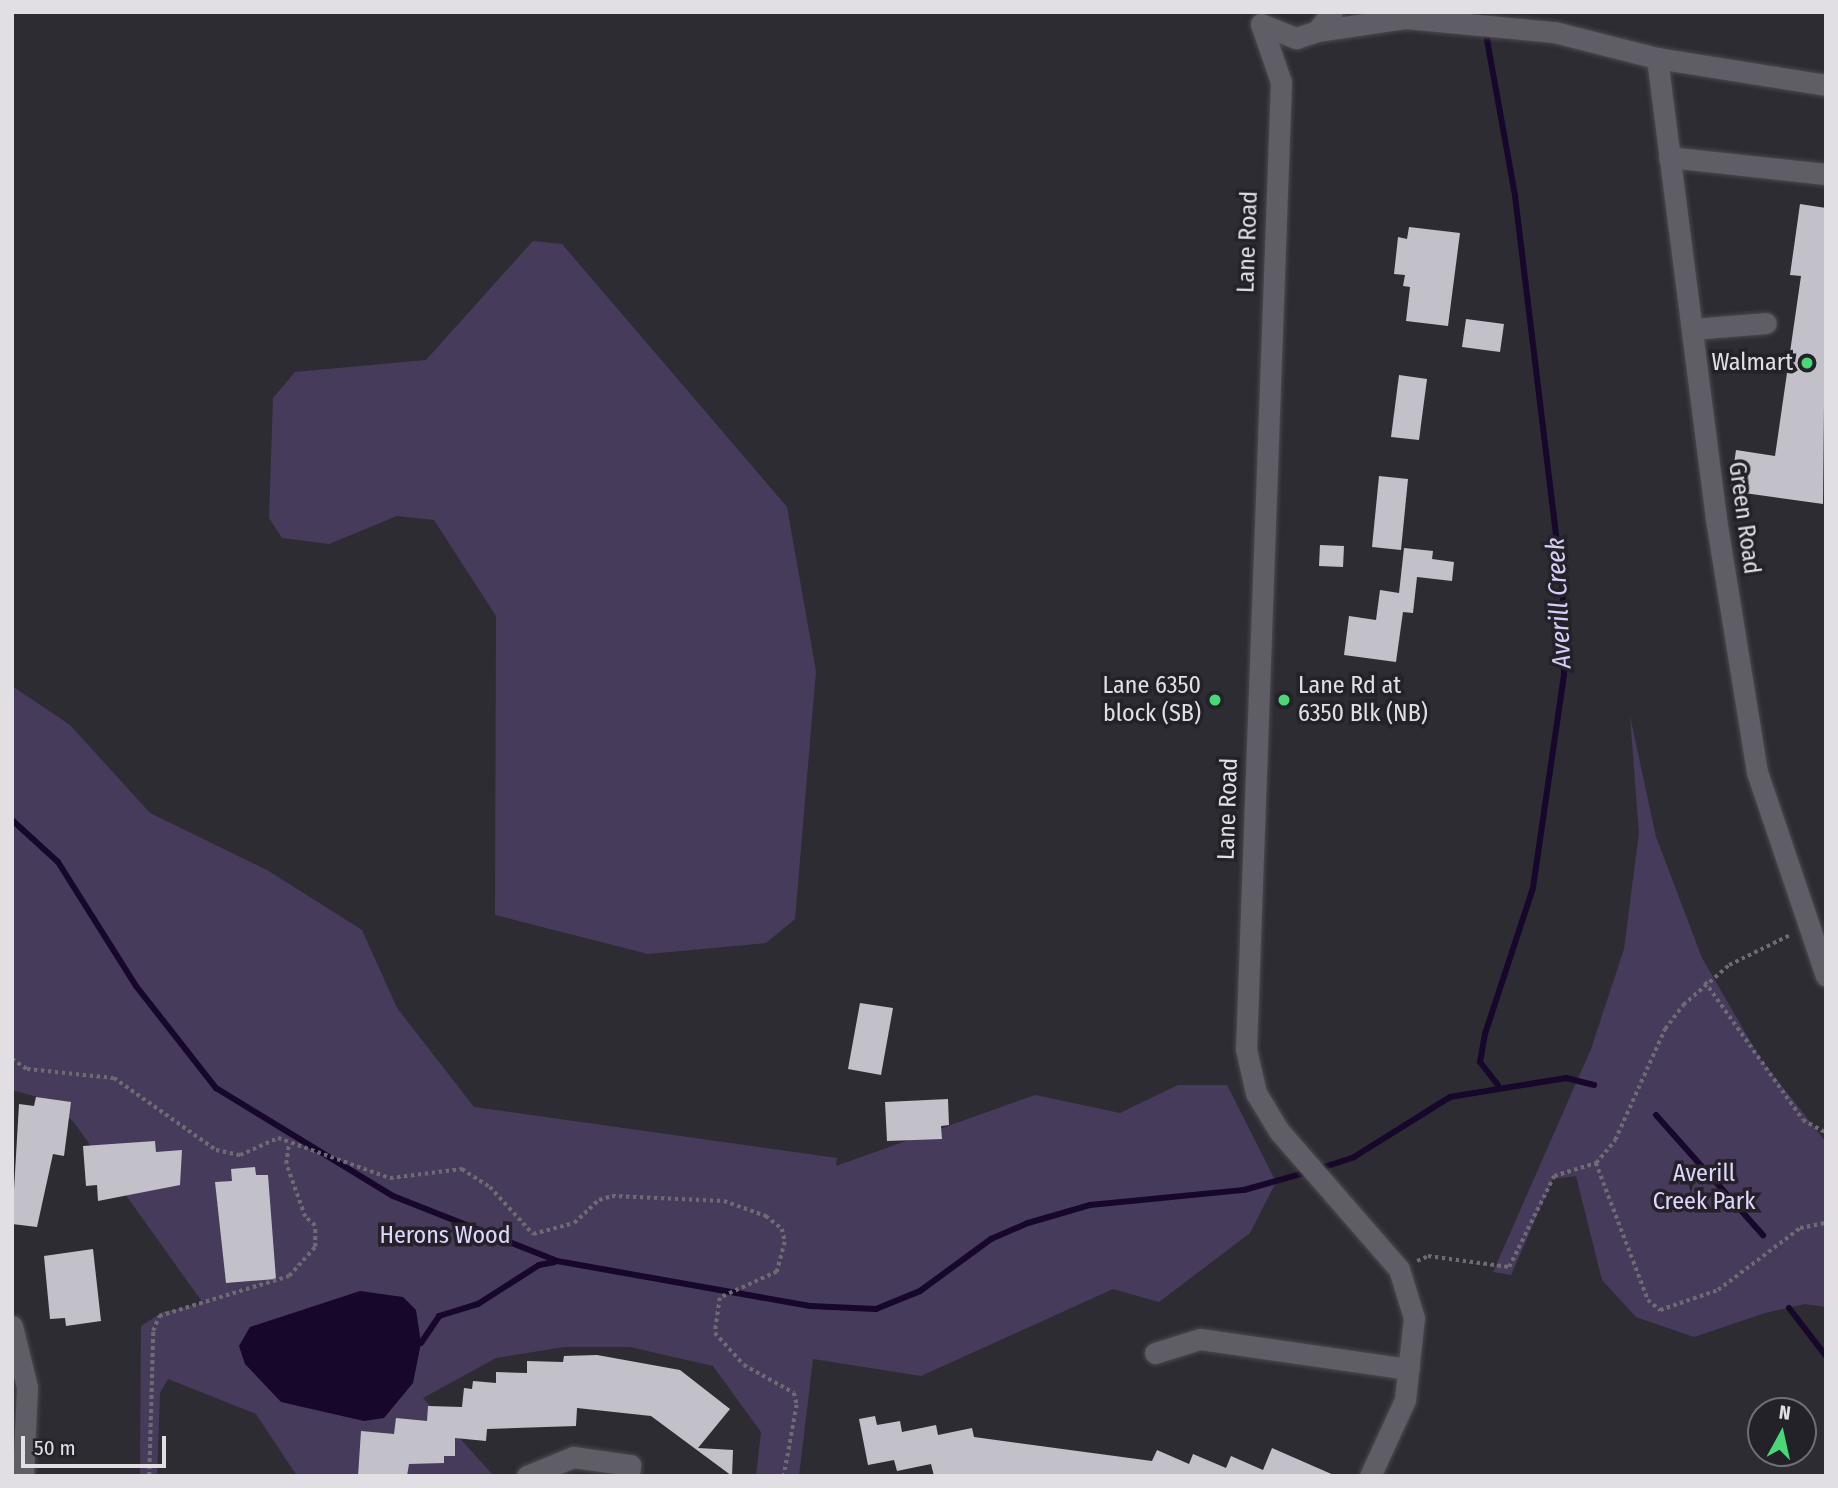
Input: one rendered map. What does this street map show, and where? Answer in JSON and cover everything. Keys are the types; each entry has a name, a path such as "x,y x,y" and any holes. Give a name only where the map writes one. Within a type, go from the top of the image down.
{"street":[{"name":"Lane Road","path":"1281,82 1313,33 1332,12"},
{"name":"Lane Road","path":"1255,15 1281,82 1246,1049 1256,1093 1297,1150 1368,1227 1399,1269 1414,1318 1405,1400 1370,1476"},
{"path":"1255,15 1283,37 1398,15 1554,32 1657,58 1826,85"},
{"name":"Green Road","path":"1657,58 1692,329 1756,772 1826,976"},
{"path":"1669,157 1826,174"},
{"path":"1692,329 1766,323"},
{"path":"12,1326 29,1411 23,1476"},
{"path":"1156,1353 1200,1339 1409,1369"},
{"path":"527,1476 573,1457 630,1465 629,1476"}],"path":[{"path":"1399,1269 1428,1256 1509,1267 1554,1176 1596,1163 1615,1140 1665,1030 1705,982 1799,930"},
{"path":"1705,982 1803,1120 1826,1133"},
{"path":"12,1059 27,1069 114,1079 216,1150 240,1155 278,1138 390,1178 462,1168 490,1187 533,1234 574,1223 599,1200 612,1196 724,1201 766,1216 782,1229 785,1242 777,1272 720,1298 719,1343 794,1393 797,1405 784,1476"},
{"path":"149,1476 153,1331 159,1316 289,1276 316,1247 315,1226 306,1217 286,1164 289,1143"},
{"path":"1596,1163 1648,1300 1660,1310 1718,1290 1800,1228 1826,1223"}],"green space":[{"path":"533,241 562,244 787,507 816,671 795,919 766,943 648,954 495,915 496,616 434,520 397,516 329,544 282,538 269,518 273,398 295,372 426,360"},
{"name":"Herons Wood","path":"12,686 70,725 150,813 267,870 362,930 397,1008 474,1107 837,1158 836,1166 1035,1095 1120,1113 1178,1085 1227,1085 1276,1182 1250,1233 1159,1302 1113,1289 921,1376 813,1359 799,1476 756,1476 761,1432 713,1366 630,1347 564,1347 496,1358 423,1398 494,1476 297,1476 256,1414 168,1379 160,1393 157,1476 140,1476 141,1326 163,1312 203,1303 73,1121 41,1098 12,1090"},
{"name":"Averill Creek Park","path":"1630,716 1656,837 1702,958 1760,1058 1826,1142 1826,1307 1805,1304 1765,1313 1694,1337 1636,1317 1602,1280 1576,1176 1553,1179 1511,1275 1493,1272 1591,1049 1624,949 1639,833"}],"shaded area":[{"path":"360,1291 403,1297 416,1310 421,1343 413,1383 384,1418 364,1421 281,1402 245,1364 239,1346 250,1327"}],"building":[{"name":"Walmart","path":"1800,204 1826,208 1823,504 1730,491 1736,450 1775,456 1801,276 1790,275"},
{"path":"1409,227 1460,233 1448,326 1406,321 1410,287 1403,286 1405,275 1394,274 1398,237 1407,239"},
{"path":"1466,319 1504,324 1500,352 1462,347"},
{"path":"1399,375 1427,379 1419,440 1391,437"},
{"path":"1379,476 1408,479 1401,550 1372,547"},
{"path":"1320,545 1344,546 1343,567 1319,566"},
{"path":"1404,548 1433,551 1432,559 1454,562 1452,581 1417,577 1413,613 1403,612 1396,662 1344,655 1349,616 1376,620 1380,590 1399,593"},
{"path":"860,1003 893,1008 881,1075 848,1069"},
{"path":"36,1097 71,1102 64,1156 53,1154 37,1227 12,1224 19,1104 34,1106"},
{"path":"948,1099 949,1125 941,1126 942,1139 887,1141 885,1102"},
{"path":"155,1141 156,1152 182,1150 180,1185 98,1201 97,1185 86,1186 83,1146"},
{"path":"255,1167 256,1175 268,1175 276,1279 226,1283 215,1182 232,1181 231,1169"},
{"path":"93,1249 101,1321 66,1326 65,1318 50,1319 44,1256"},
{"path":"597,1355 680,1370 730,1409 698,1448 733,1450 732,1476 651,1416 577,1408 576,1426 487,1429 486,1441 455,1438 455,1456 444,1456 444,1463 409,1464 407,1476 358,1476 361,1431 394,1434 396,1418 427,1421 428,1406 462,1407 464,1388 472,1389 473,1381 496,1383 496,1372 527,1373 527,1361 563,1362 564,1356"},
{"path":"875,1416 877,1425 900,1421 902,1432 936,1425 938,1435 972,1428 974,1437 1152,1461 1157,1450 1189,1464 1193,1454 1226,1468 1231,1456 1263,1470 1272,1448 1336,1476 934,1476 931,1464 897,1471 894,1460 868,1465 859,1419"}],"waterway":[{"name":"Averill Creek","path":"1482,12 1515,196 1563,592 1564,675 1533,888 1485,1034 1480,1062 1498,1085"},
{"path":"12,820 58,862 136,986 216,1088 393,1196 557,1261 810,1306 876,1309 920,1291 991,1239 1028,1223 1090,1205 1244,1190 1308,1172"},
{"path":"1318,1169 1354,1157 1450,1097 1566,1078 1594,1085"},
{"name":"Averill Creek","path":"1656,1115 1763,1235"},
{"path":"421,1343 439,1316 478,1304 539,1265 555,1262"},
{"name":"Averill Creek","path":"1789,1308 1826,1356"}],"place":[{"name":"Walmart","path":"1807,363"},
{"name":"Lane 6350 block (SB)","path":"1215,700"},
{"name":"Lane Rd at 6350 Blk (NB)","path":"1284,700"}]}
